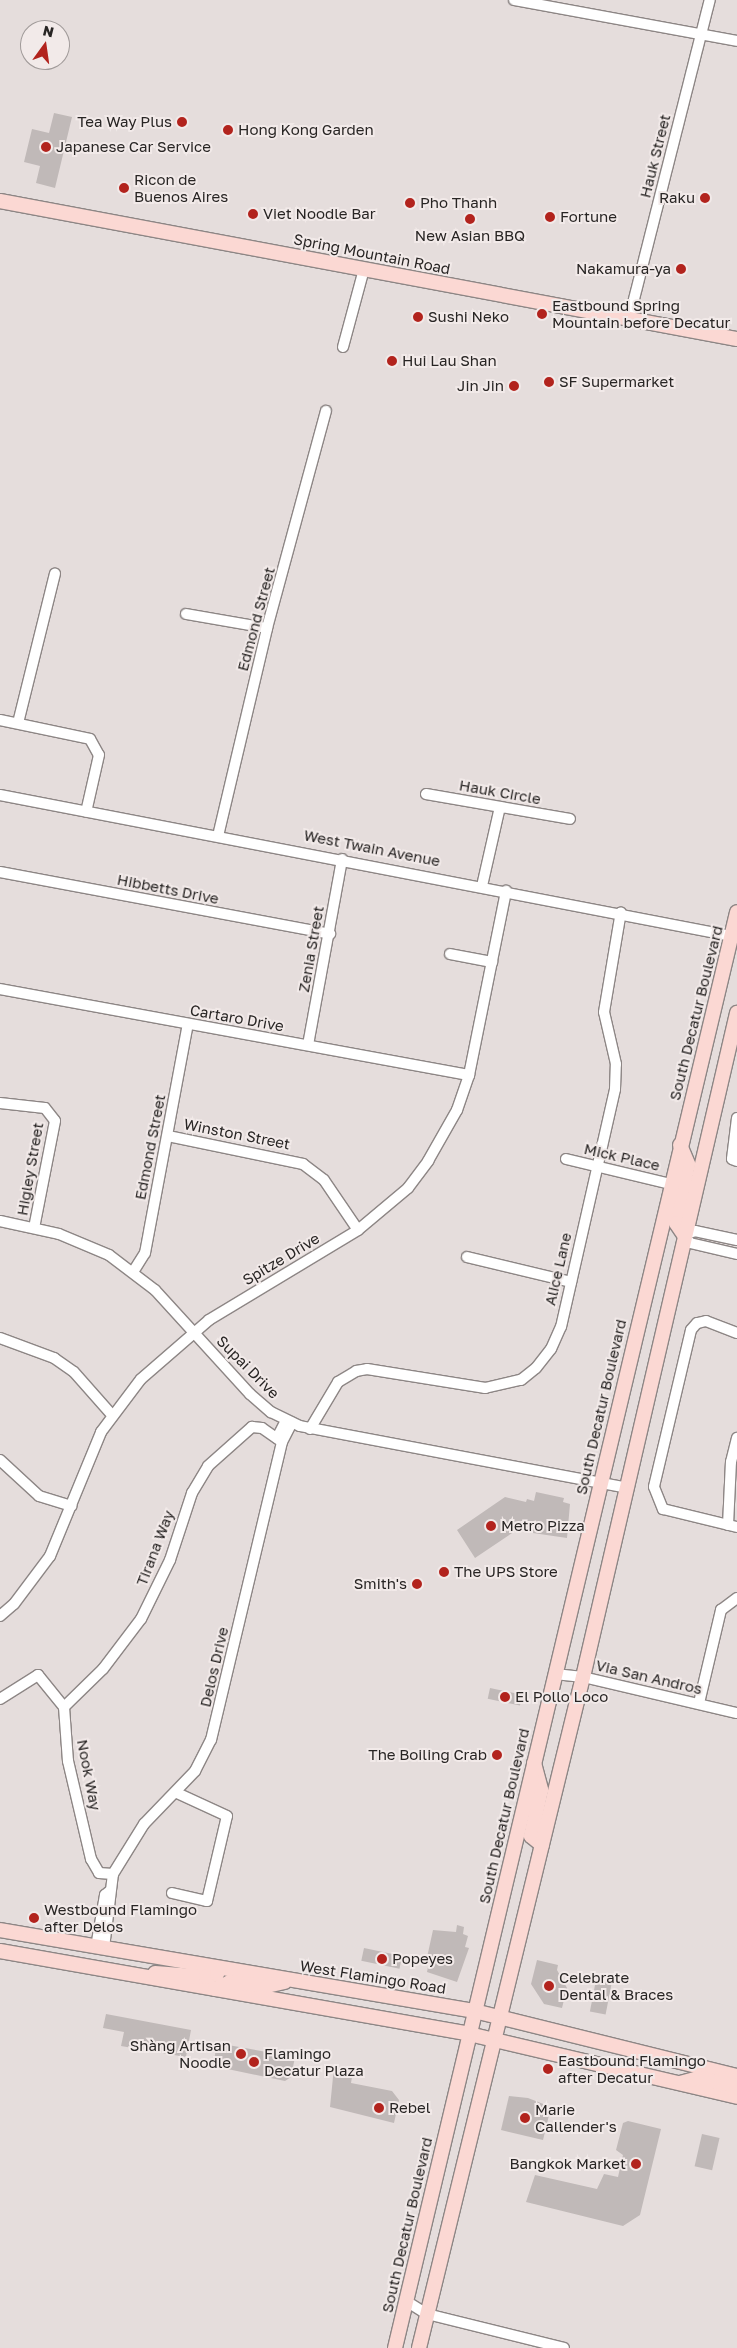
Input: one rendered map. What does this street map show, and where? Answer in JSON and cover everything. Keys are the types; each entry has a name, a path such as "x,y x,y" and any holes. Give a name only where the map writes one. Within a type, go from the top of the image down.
{"main road":[{"name":"Spring Mountain Road","path":"0,201 737,339"},
{"name":"South Decatur Boulevard","path":"395,2348 680,1145 734,937 737,912"},
{"path":"419,2348 583,1677 737,1013"},
{"path":"680,1145 688,1164 676,1223 684,1235"},
{"path":"533,1763 540,1790 531,1836 542,1845"},
{"name":"West Flamingo Road","path":"1,1931 474,2011 737,2076"},
{"path":"0,1951 495,2039 737,2097"},
{"path":"135,1975 172,1972 206,1977 217,1974 219,1969"},
{"path":"215,1989 230,1982 267,1986 293,1980"},
{"path":"680,2083 699,2078 737,2086"}],"street":[{"path":"514,0 737,41"},
{"name":"Hauk Street","path":"629,319 710,0"},
{"path":"343,347 364,269"},
{"name":"Edmond Street","path":"218,836 267,628 326,411"},
{"path":"18,723 55,574"},
{"path":"186,614 267,628"},
{"path":"0,720 81,735 96,745 98,763 86,812"},
{"name":"Hauk Circle","path":"426,794 570,819"},
{"name":"West Twain Avenue","path":"0,795 621,912 734,937"},
{"path":"482,886 500,807"},
{"name":"Zenia Street","path":"308,1045 330,934 342,859"},
{"name":"Hibbetts Drive","path":"0,872 330,934"},
{"name":"Spitze Drive","path":"0,1616 35,1580 50,1556 72,1506 89,1456 112,1415 141,1378 193,1332 358,1230 408,1188 428,1161 457,1110 469,1075 506,891"},
{"name":"Alice Lane","path":"310,1429 338,1382 356,1371 367,1369 485,1388 520,1380 536,1368 551,1349 571,1282 615,1089 616,1064 604,1012 621,912"},
{"path":"450,954 492,962"},
{"name":"Cartaro Drive","path":"0,989 469,1075"},
{"name":"Edmond Street","path":"133,1272 145,1253 188,1024"},
{"name":"Higley Street","path":"0,1102 45,1108 53,1115 55,1127 49,1138 34,1228"},
{"path":"737,1118 732,1159 737,1161"},
{"name":"Winston Street","path":"168,1136 303,1164 324,1180 358,1230"},
{"name":"Mick Place","path":"566,1159 671,1184"},
{"name":"Supai Drive","path":"0,1221 34,1228 109,1255 155,1290 250,1394 289,1421 310,1429 627,1488"},
{"path":"737,1240 695,1230 684,1235 690,1243 737,1254"},
{"path":"467,1258 571,1282"},
{"path":"737,1333 706,1321 698,1322 691,1330 654,1487 663,1509 732,1526 731,1462 737,1438"},
{"path":"0,1338 54,1358 74,1372 112,1415"},
{"name":"Delos Drive","path":"100,1948 113,1874 144,1824 177,1793 195,1771 217,1721 280,1440 289,1421"},
{"name":"Tirana Way","path":"64,1707 103,1669 141,1619 166,1568 192,1493 208,1466 252,1427 262,1428 280,1440"},
{"path":"0,1460 39,1496 72,1506"},
{"path":"699,1703 721,1610 733,1599"},
{"name":"Via San Andros","path":"555,1674 583,1677 737,1712"},
{"path":"0,1699 38,1675 64,1707"},
{"name":"Nook Way","path":"64,1707 68,1761 91,1859 99,1873 113,1874"},
{"path":"172,1893 207,1901 227,1816 177,1793"},
{"path":"406,2301 427,2314 564,2348"}],"building":[{"name":"Japanese Car Service","path":"54,113 72,117 55,188 36,183 40,166 24,162 32,129 49,133"},
{"path":"536,1492 564,1498 563,1502 570,1504 567,1538 526,1532 521,1527 475,1558 457,1530 505,1497 526,1502 527,1499 534,1501"},
{"name":"El Pollo Loco","path":"490,1688 522,1695 520,1706 488,1699"},
{"path":"457,1925 464,1927 463,1934 468,1936 465,1947 469,1948 457,1982 427,1972 429,1962 426,1962 433,1930 456,1932"},
{"name":"Popeyes","path":"364,1948 402,1956 399,1969 361,1961"},
{"name":"Celebrate Dental & Braces","path":"537,1960 558,1965 557,1970 567,1988 562,2008 544,2004 531,1984"},
{"path":"596,1980 612,1983 606,2014 590,2011"},
{"path":"106,2014 191,2030 186,2057 121,2046 124,2032 103,2028"},
{"name":"Flamingo Decatur Plaza","path":"217,2043 295,2057 291,2077 285,2081 213,2066"},
{"path":"334,2067 353,2071 351,2083 392,2091 399,2100 394,2123 330,2107"},
{"name":"Marie Callender's","path":"509,2096 528,2098 551,2107 543,2140 501,2130"},
{"name":"Bangkok Market","path":"628,2121 661,2129 640,2215 623,2226 526,2202 535,2175 597,2189 604,2174 618,2177 623,2155 616,2150 623,2123"},
{"path":"702,2134 720,2138 712,2170 695,2166"}],"place":[{"name":"Tea Way Plus","path":"182,122"},
{"name":"Hong Kong Garden","path":"228,130"},
{"name":"Japanese Car Service","path":"46,147"},
{"name":"Ricon de Buenos Aires","path":"124,188"},
{"name":"Raku","path":"705,198"},
{"name":"Pho Thanh","path":"410,203"},
{"name":"Viet Noodle Bar","path":"253,214"},
{"name":"Fortune","path":"550,217"},
{"name":"New Asian BBQ","path":"470,219"},
{"name":"Nakamura-ya","path":"681,269"},
{"name":"Eastbound Spring Mountain before Decatur","path":"542,314"},
{"name":"Sushi Neko","path":"418,317"},
{"name":"Hui Lau Shan","path":"392,361"},
{"name":"SF Supermarket","path":"549,382"},
{"name":"Jin Jin","path":"514,386"},
{"name":"Metro Pizza","path":"491,1526"},
{"name":"The UPS Store","path":"444,1572"},
{"name":"Smith's","path":"417,1584"},
{"name":"El Pollo Loco","path":"505,1697"},
{"name":"The Boiling Crab","path":"497,1755"},
{"name":"Westbound Flamingo after Delos","path":"34,1918"},
{"name":"Popeyes","path":"382,1959"},
{"name":"Celebrate Dental & Braces","path":"549,1986"},
{"name":"Shàng Artisan Noodle","path":"241,2054"},
{"name":"Flamingo Decatur Plaza","path":"254,2062"},
{"name":"Eastbound Flamingo after Decatur","path":"548,2069"},
{"name":"Rebel","path":"379,2108"},
{"name":"Marie Callender's","path":"525,2118"},
{"name":"Bangkok Market","path":"636,2164"}]}
